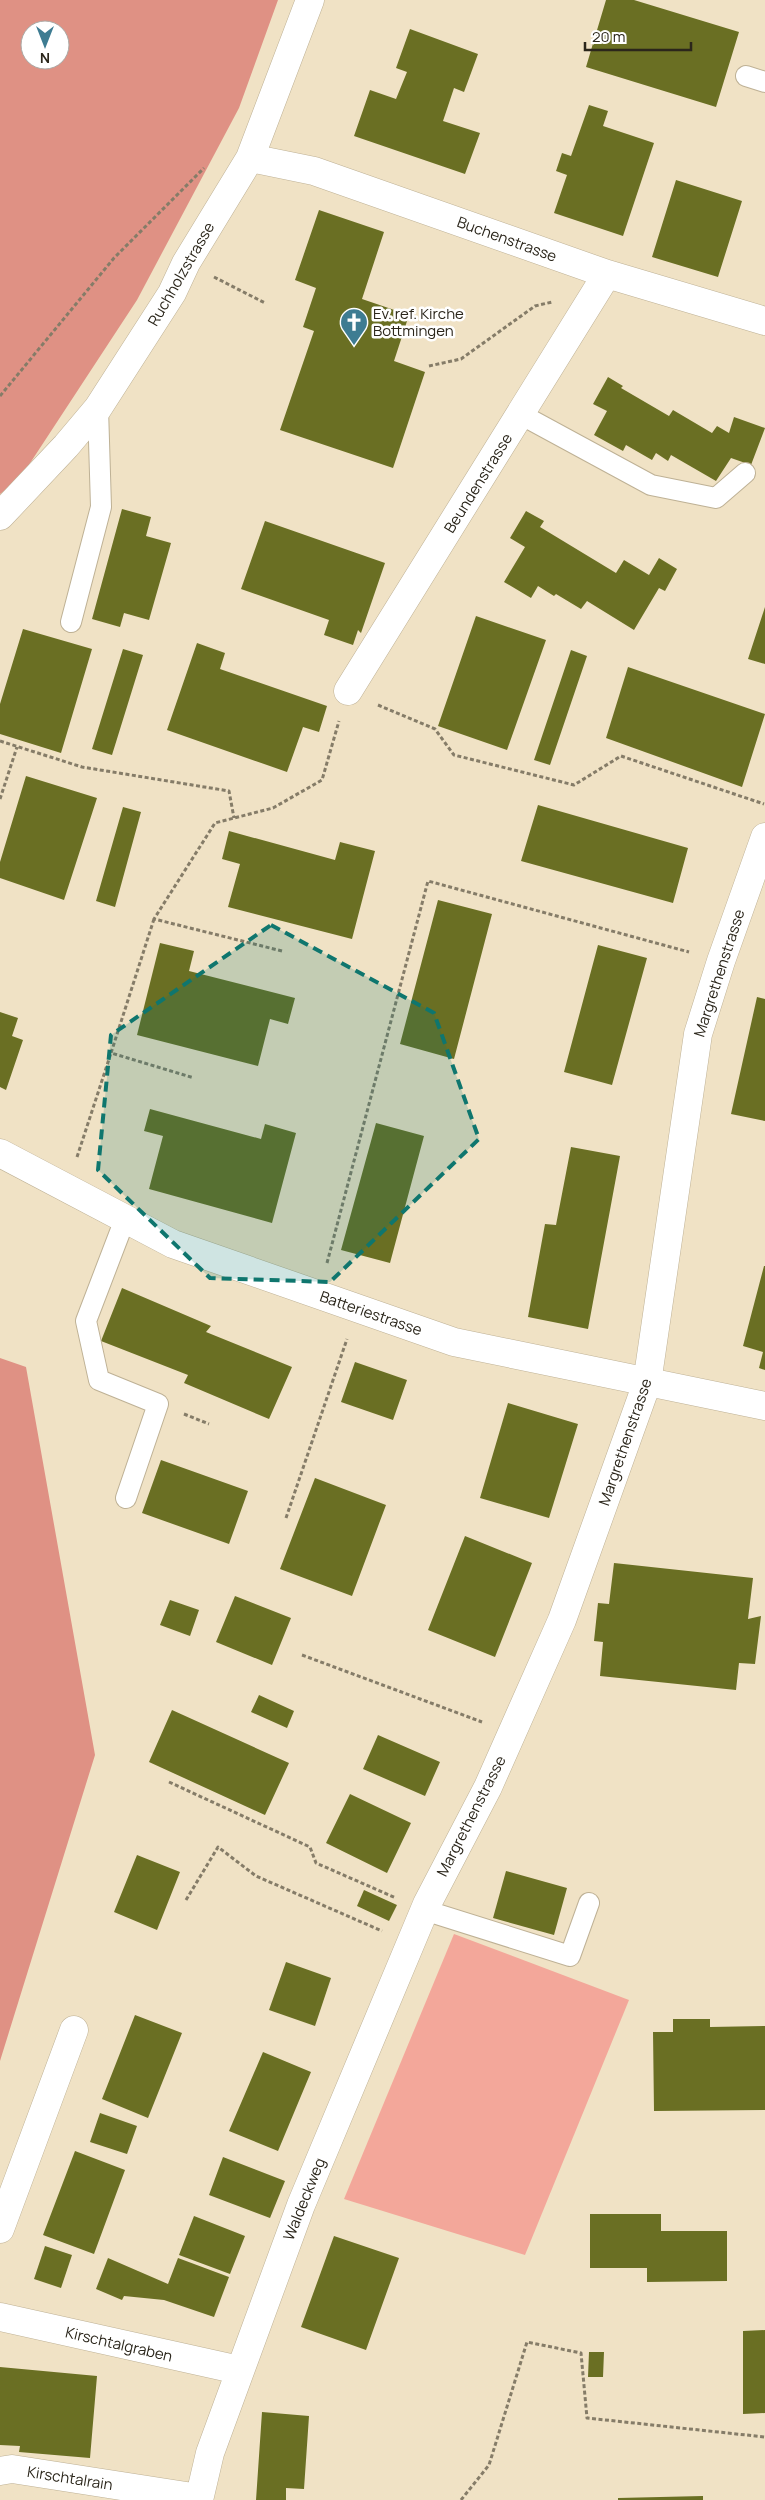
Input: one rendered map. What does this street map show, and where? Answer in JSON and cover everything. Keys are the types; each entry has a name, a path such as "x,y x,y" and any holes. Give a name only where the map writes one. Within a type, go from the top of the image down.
{"street":[{"name":"Ruchholzstrasse","path":"0,516 66,446 98,408 172,294 186,263 250,158 310,0"},
{"name":"Buchenstrasse","path":"250,158 314,171 603,282 765,322"},
{"name":"Beundenstrasse","path":"348,692 603,282"},
{"name":"Margrethenstrasse","path":"425,1907 488,1787 562,1620 647,1383 698,1034 721,961 765,837"},
{"name":"Batteriestrasse","path":"0,1153 173,1244 454,1342 765,1406"},
{"name":"Waldeckweg","path":"199,2499 210,2453 300,2205 425,1907"},
{"path":"0,2229 74,2030"},
{"name":"Kirschtalgraben","path":"0,2317 239,2370"},
{"name":"Kirschtalrain","path":"0,2471 12,2469 199,2499"}],"lane":[{"path":"746,76 765,82"},
{"path":"72,622 101,507 98,408"},
{"path":"520,414 651,485 716,498 745,473"},
{"path":"125,1220 86,1322 99,1380 158,1404 126,1498"},
{"path":"425,1907 570,1956 589,1903"}],"path":[{"path":"0,396 114,258 216,156 250,158"},
{"path":"186,263 265,303"},
{"path":"430,366 461,359 535,306 603,282"},
{"path":"67,1189 154,919 215,823 273,808 322,780 348,692 435,729 454,755 574,785 621,756 765,804"},
{"path":"0,742 82,767 229,791 234,818"},
{"path":"0,799 17,747"},
{"path":"318,1295 428,881 721,961"},
{"path":"154,919 282,951"},
{"path":"111,1053 194,1078"},
{"path":"286,1518 358,1308"},
{"path":"302,1656 512,1733"},
{"path":"169,1782 310,1847 316,1863 425,1907"},
{"path":"186,1900 218,1847 256,1876 410,1943"},
{"path":"461,2500 488,2465 527,2342 581,2353 587,2418 765,2437"}],"highlighted area":[{"path":"271,925 434,1013 479,1139 330,1282 210,1278 98,1170 111,1035"}],"shaded area":[{"path":"0,0 278,0 239,108 137,300 19,480 0,494"},
{"path":"0,1358 26,1367 95,1755 0,2061"},
{"path":"454,1934 629,2000 525,2255 344,2199"}],"building":[{"path":"606,0 634,0 739,32 716,107 586,67"},
{"path":"410,29 478,54 464,92 454,88 443,121 480,133 465,174 354,136 370,90 396,99 407,72 396,68"},
{"path":"589,105 608,111 603,126 654,143 623,236 554,213 567,175 556,171 562,153 571,156"},
{"path":"676,180 742,201 718,277 652,257"},
{"name":"Ev. ref. Kirche Bottmingen","path":"319,210 384,232 362,299 409,315 394,361 425,372 393,468 280,430 314,331 303,327 316,288 295,280"},
{"path":"608,377 623,386 621,388 669,416 673,410 712,433 717,426 729,433 734,417 765,428 751,465 731,458 716,481 671,455 668,461 656,453 652,460 626,445 623,451 594,435 607,411 593,404"},
{"path":"122,509 151,517 146,536 171,543 149,620 124,613 120,627 92,619"},
{"path":"526,511 544,521 540,527 616,573 624,560 649,575 659,558 677,569 665,591 659,588 634,630 587,601 581,609 538,586 531,598 504,582 525,547 510,538"},
{"path":"265,521 385,563 361,633 358,630 353,645 324,635 329,620 241,589"},
{"path":"765,607 765,664 748,659"},
{"path":"476,616 546,640 507,750 438,726"},
{"path":"23,629 92,649 61,753 0,734 0,704"},
{"path":"197,643 225,653 220,669 327,706 319,732 303,727 287,772 167,730"},
{"path":"123,649 143,655 112,755 92,749"},
{"path":"571,650 587,656 550,765 534,760"},
{"path":"628,667 765,714 742,787 606,738"},
{"path":"26,776 97,798 64,900 0,878 0,862"},
{"path":"538,805 688,848 673,903 521,861"},
{"path":"123,807 141,812 115,907 96,901"},
{"path":"229,831 335,860 340,842 375,851 352,939 228,907 240,864 222,859"},
{"path":"438,900 492,914 454,1059 400,1044"},
{"path":"160,943 194,951 189,971 295,998 288,1024 270,1019 258,1066 137,1035"},
{"path":"598,945 647,958 612,1085 564,1072"},
{"path":"757,997 765,999 765,1121 731,1114"},
{"path":"0,1012 18,1018 12,1036 23,1040 6,1090 0,1087"},
{"path":"150,1109 261,1139 265,1124 296,1133 272,1223 149,1189 163,1136 144,1131"},
{"path":"376,1123 424,1136 390,1263 341,1250"},
{"path":"571,1147 620,1156 588,1329 528,1317 545,1224 556,1225"},
{"path":"764,1266 765,1370 759,1368 763,1352 743,1346"},
{"path":"122,1288 211,1326 206,1332 292,1367 269,1419 184,1383 188,1375 101,1341"},
{"path":"355,1362 407,1380 393,1420 341,1402"},
{"path":"508,1403 578,1424 549,1518 480,1498"},
{"path":"161,1460 248,1491 229,1544 142,1513"},
{"path":"315,1478 386,1505 352,1596 280,1569"},
{"path":"465,1536 532,1563 495,1657 428,1630"},
{"path":"614,1563 753,1578 748,1619 761,1616 755,1664 739,1663 736,1690 600,1676 603,1642 594,1641 598,1603 609,1604"},
{"path":"235,1596 291,1618 272,1665 216,1642"},
{"path":"170,1600 199,1610 190,1636 160,1625"},
{"path":"259,1695 294,1711 287,1728 251,1712"},
{"path":"172,1710 289,1763 265,1815 149,1762"},
{"path":"378,1735 440,1762 425,1796 363,1769"},
{"path":"350,1794 411,1823 387,1873 326,1843"},
{"path":"137,1855 180,1872 157,1930 114,1912"},
{"path":"506,1871 567,1888 554,1935 493,1918"},
{"path":"364,1890 397,1905 389,1921 357,1906"},
{"path":"286,1962 331,1978 315,2026 269,2010"},
{"path":"135,2015 182,2033 148,2118 102,2099"},
{"path":"673,2019 710,2019 710,2027 765,2026 765,2110 654,2111 653,2032 673,2032"},
{"path":"263,2052 311,2072 278,2151 229,2131"},
{"path":"100,2113 137,2126 127,2154 90,2142"},
{"path":"75,2151 125,2170 94,2254 43,2235"},
{"path":"223,2157 285,2181 270,2218 209,2195"},
{"path":"590,2214 661,2214 661,2231 727,2231 727,2281 647,2282 647,2268 590,2268"},
{"path":"194,2216 245,2236 230,2274 179,2255"},
{"path":"334,2236 399,2258 366,2350 301,2327"},
{"path":"45,2246 72,2255 61,2288 34,2279"},
{"path":"108,2258 168,2284 178,2258 229,2277 214,2317 164,2300 124,2296 122,2300 96,2289"},
{"path":"765,2330 765,2413 743,2414 743,2331"},
{"path":"589,2352 604,2352 603,2377 588,2377"},
{"path":"0,2367 97,2376 90,2458 19,2452 20,2446 0,2445"},
{"path":"262,2412 309,2416 304,2489 286,2488 286,2500 256,2500"},
{"path":"703,2496 703,2500 618,2500 618,2498"}],"place":[{"name":"Ev. ref. Kirche Bottmingen","path":"354,346"}]}
